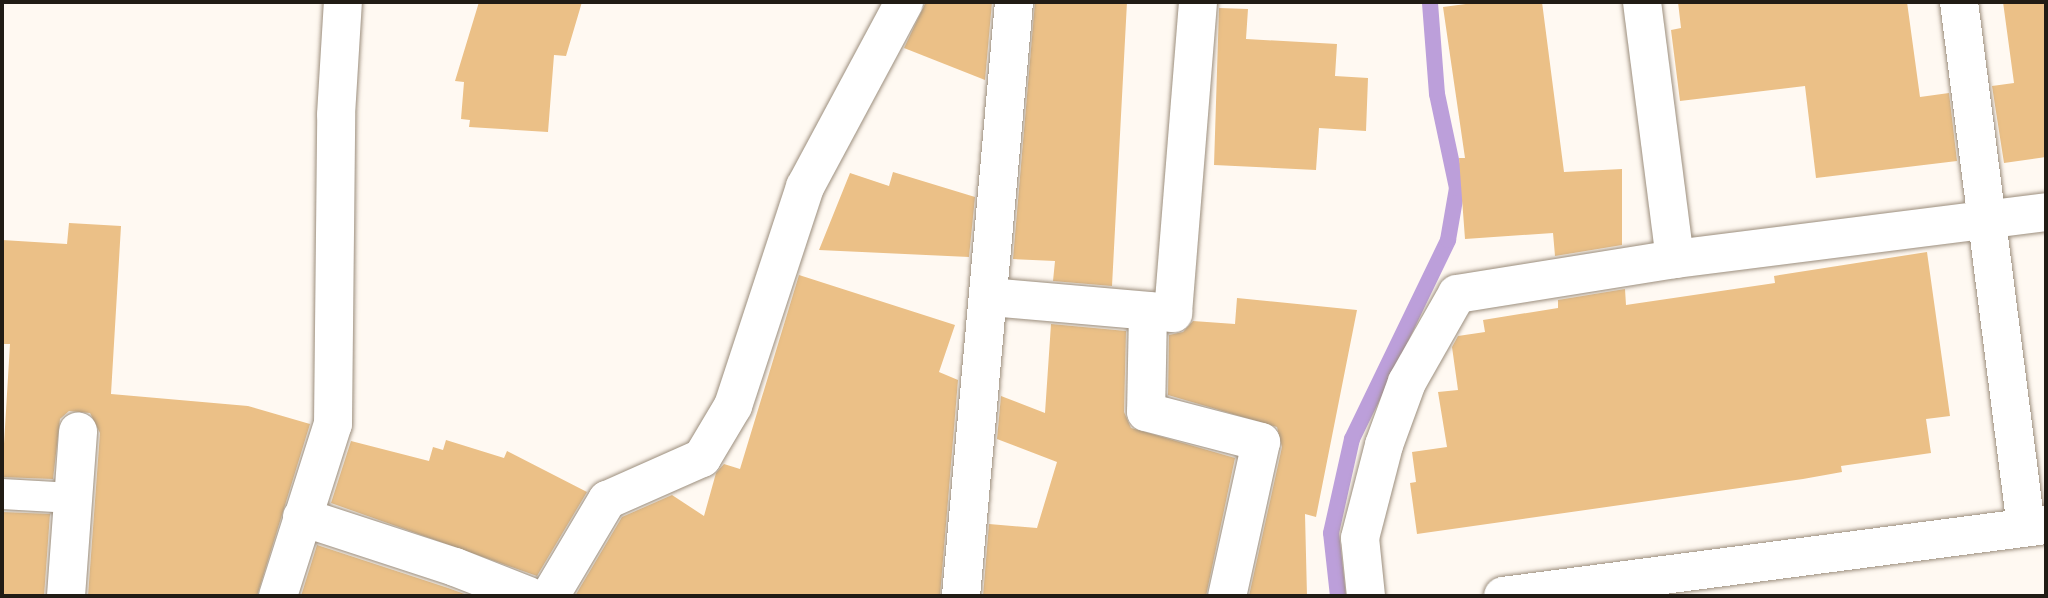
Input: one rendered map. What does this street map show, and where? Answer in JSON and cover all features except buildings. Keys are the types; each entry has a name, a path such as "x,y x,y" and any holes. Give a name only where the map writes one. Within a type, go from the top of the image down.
{"street":[{"path":"278,596 333,424 336,115 343,2"},
{"path":"551,596 607,500 702,458 727,417 805,187 904,2"},
{"path":"961,596 990,297 1014,2"},
{"path":"990,297 1173,313 1198,2"},
{"path":"1642,2 1675,259"},
{"path":"1503,596 2036,526 1988,220 1959,2"},
{"path":"1366,596 1360,538 1384,445 1407,383 1457,293 1675,259 2046,212"},
{"path":"1148,311 1146,412 1261,442 1227,596"},
{"path":"66,596 78,431"},
{"path":"302,517 455,567 529,596"}],"lane":[{"path":"2,494 73,498"}],"waterway":[{"path":"1338,596 1331,533 1352,439 1448,240 1457,188 1437,94 1430,2"}]}
